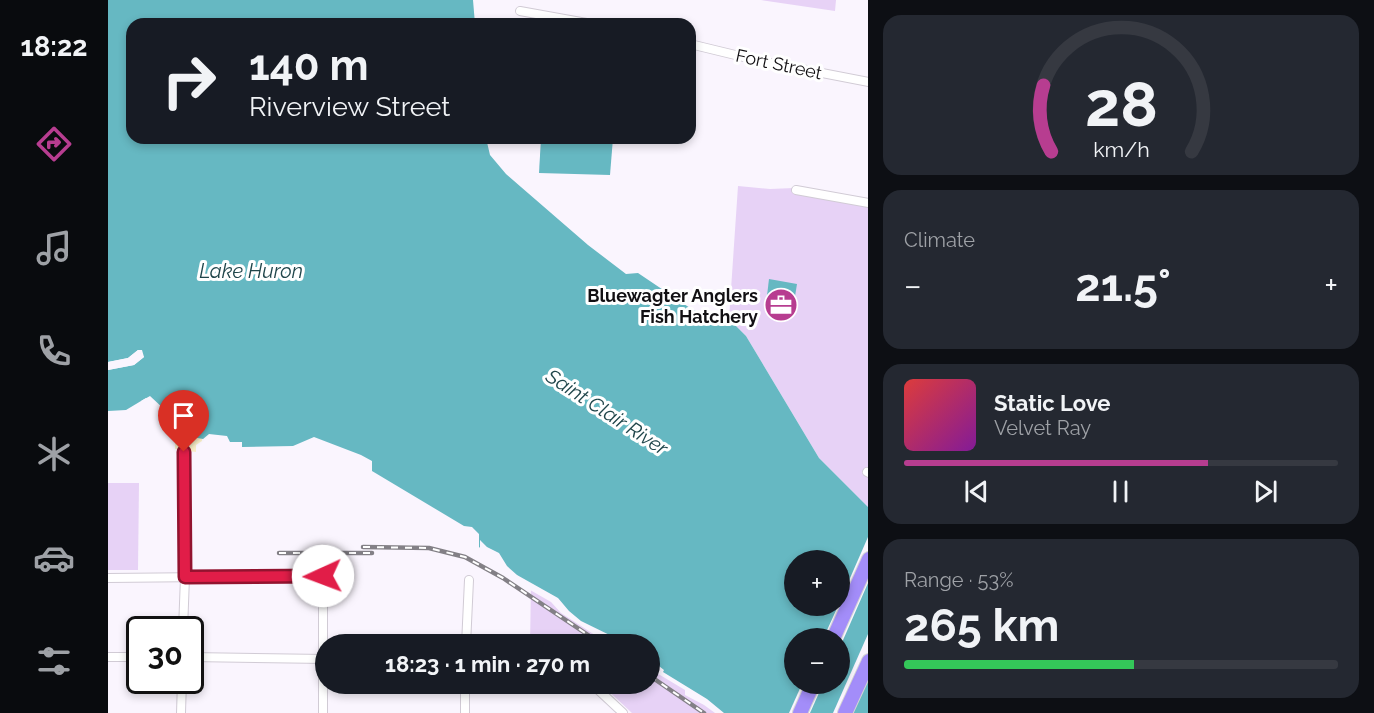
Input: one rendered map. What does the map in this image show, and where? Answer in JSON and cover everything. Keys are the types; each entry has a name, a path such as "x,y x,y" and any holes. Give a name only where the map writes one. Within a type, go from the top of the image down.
{"highway":[{"path":"838,628 868,559"},
{"path":"845,713 868,661"},
{"path":"800,713 809,694"}],"street":[{"path":"520,11 559,18"},
{"name":"Fort Street","path":"696,45 760,61 868,82"},
{"path":"796,190 868,203"},
{"path":"184,452 184,616"},
{"path":"108,578 323,576 324,634"},
{"path":"467,634 469,580"},
{"path":"108,657 126,657"},
{"path":"204,657 315,659"},
{"path":"181,713 182,694"},
{"path":"323,694 323,713"},
{"path":"465,694 465,713"},
{"path":"603,694 623,713"}],"shaded area":[{"path":"761,0 836,0 835,11"},
{"path":"738,186 770,189 794,188 868,201 868,507 819,458 746,336 729,319"},
{"path":"108,483 139,483 138,570 108,570"},
{"path":"531,586 603,634 530,634"},
{"path":"660,672 720,713 632,713 612,694 660,694"}],"sand":[{"path":"175,424 202,433 202,441 196,445 196,452 175,449"}],"water":[{"path":"108,0 473,0 474,18 126,18 126,144 487,144 490,155 506,174 588,245 626,274 638,273 693,310 729,319 746,336 819,458 868,507 868,713 720,713 660,671 660,634 599,634 581,624 554,600 531,586 479,547 479,534 472,527 464,526 372,471 372,461 361,455 314,437 293,446 242,447 242,442 230,442 227,436 209,434 203,439 187,436 175,431 175,422 146,398 126,410 108,411 108,370 134,365 144,357 138,350 128,358 108,362"},
{"path":"541,144 613,144 610,175 539,173"},
{"path":"769,279 797,284 792,315 772,312 766,304"}],"pier":[{"path":"138,350 142,350 144,357 134,365 108,370 108,367 133,362 141,355 140,353 129,361 108,365 108,362 128,358"},
{"path":"150,396 164,409 192,418 196,420 196,423 177,424 161,418 151,410 146,402 143,404 141,401"},
{"path":"868,537 868,583 848,628 828,628 833,616 850,616 850,578"},
{"path":"480,540 487,547 499,553 507,566 517,575 558,598 581,621 608,634 593,634 561,613 551,602 506,576 500,568 480,556"},
{"path":"868,634 868,680 853,713 833,713 841,694 850,694 850,675"},
{"path":"660,667 664,670 663,672 707,699 724,713 715,713 685,695 685,690 660,675"},
{"path":"798,694 819,694 810,713 789,713"}],"railway":[{"path":"363,547 429,548 465,557 503,578 587,634"},
{"path":"279,553 372,553"},
{"path":"660,683 704,713"}],"place":[{"name":"Bluewagter Anglers Fish Hatchery","path":"781,305"}],"route":[{"path":"184,452 185,577 323,576"}],"water label":[{"name":"Lake Huron","path":"251,271"},
{"name":"Saint Clair River","path":"607,412"}]}
